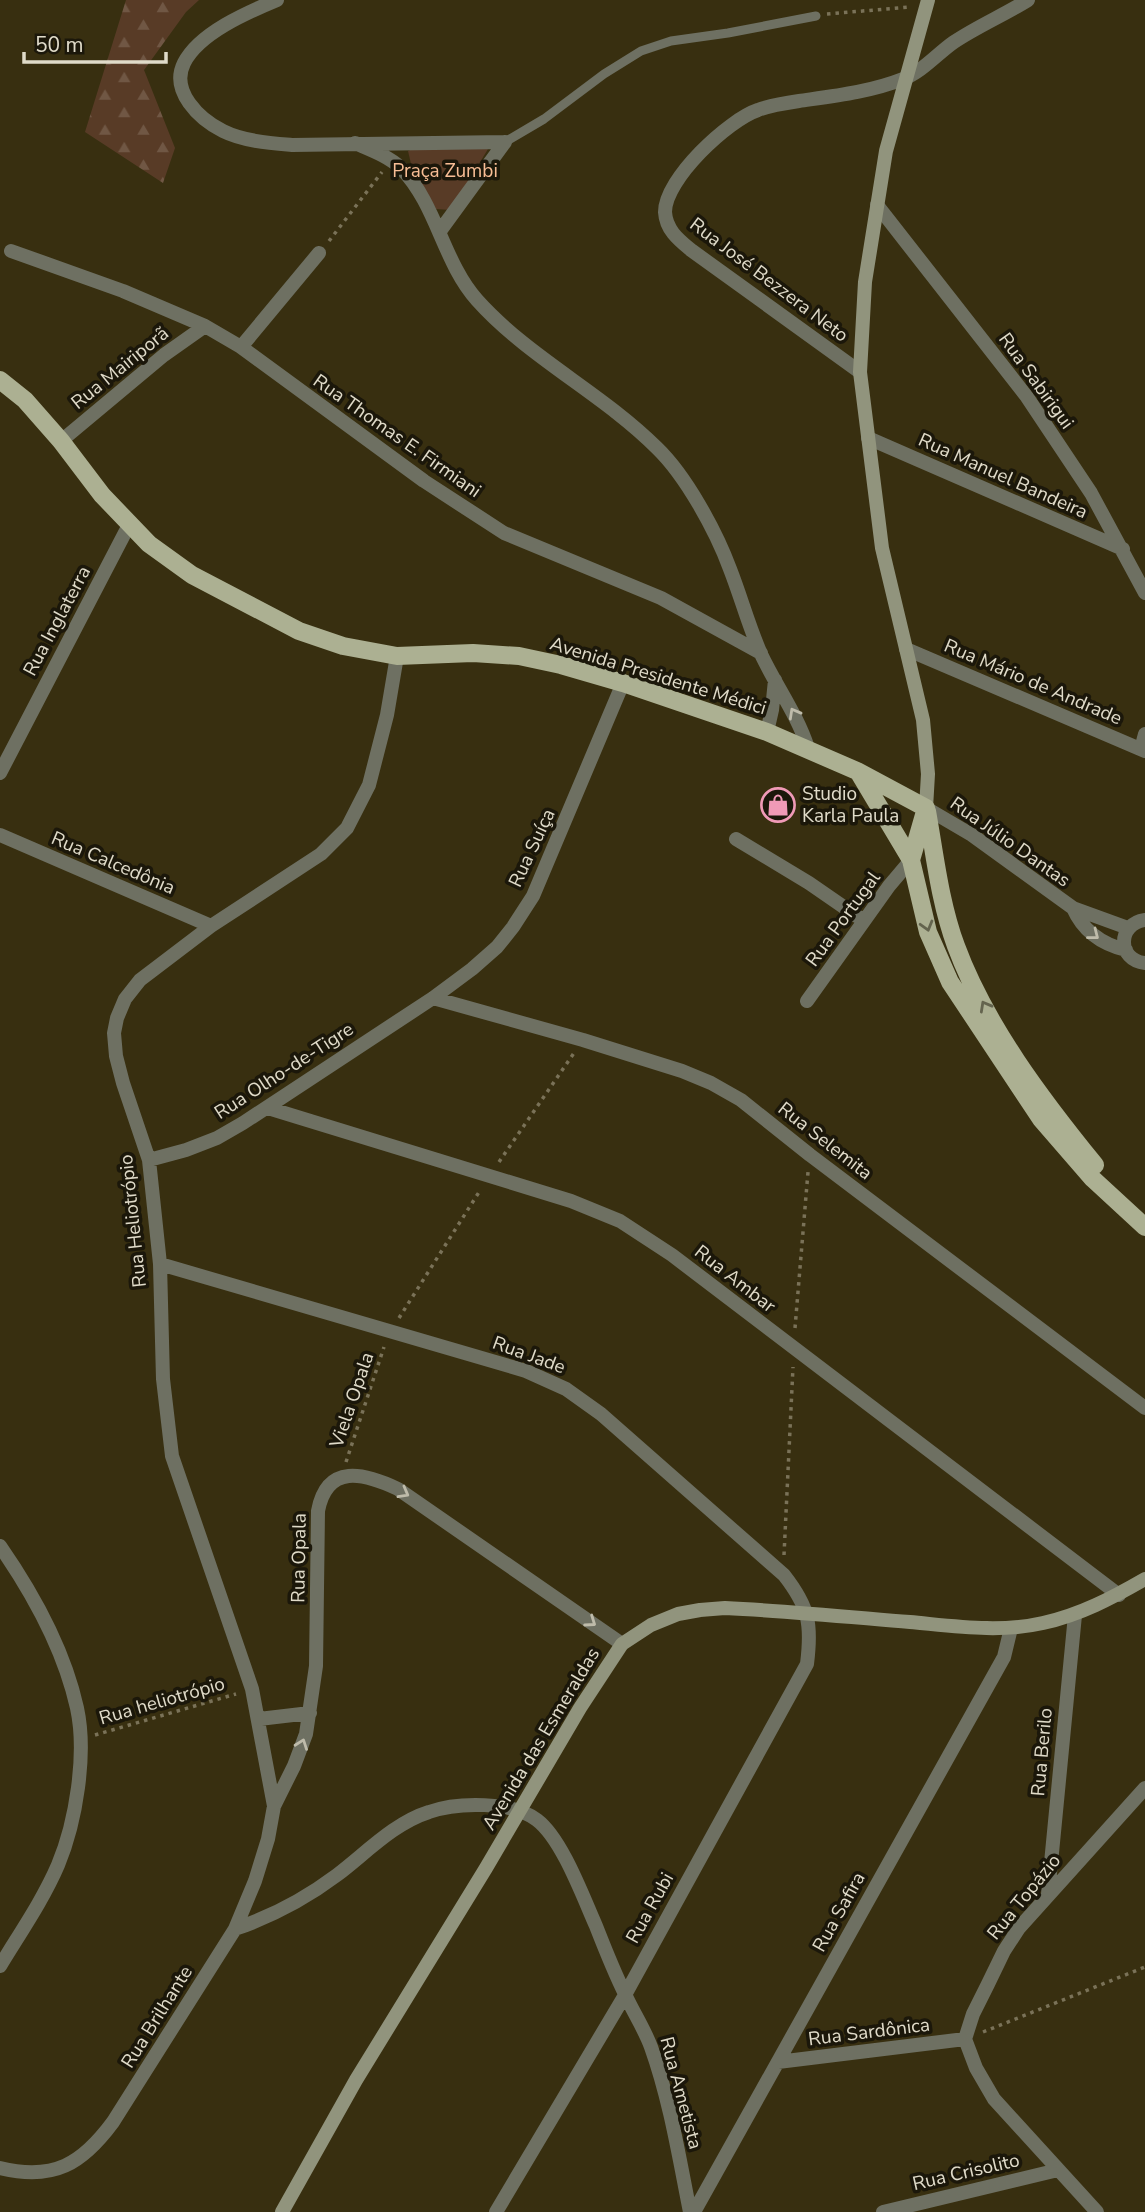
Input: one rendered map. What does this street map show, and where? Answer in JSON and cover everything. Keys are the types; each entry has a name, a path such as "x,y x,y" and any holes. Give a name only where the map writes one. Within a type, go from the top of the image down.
{"main road":[{"path":"911,860 926,808 929,774 927,748 923,720 882,548 860,372 864,296 886,151 927,3"},
{"name":"Avenida Presidente Médici","path":"0,380 25,400 61,441 102,495 149,544 192,575 299,631 343,646 397,656 473,653 519,656 561,665 623,683 808,748 926,808"},
{"path":"857,771 911,860 936,953 968,1011 1057,1139 1093,1179 1145,1227"},
{"path":"926,808 946,918 968,976 1022,1068 1061,1123 1101,1172 1145,1214"},
{"name":"Avenida das Esmeraldas","path":"282,2212 356,2080 580,1708 622,1644 652,1625 678,1614 725,1608 1010,1628 1041,1624 1074,1615 1145,1580"}],"street":[{"path":"277,0 252,6 201,42 185,60 180,73 181,87 188,101 198,113 223,131 244,138 292,145 355,142 505,142"},
{"name":"Rua José Bezzera Neto","path":"860,372 691,250 668,227 665,212 668,198 674,186 708,145 739,119 773,106 864,91 906,78 955,41 1028,0"},
{"path":"355,142 399,166 413,183 440,231 458,272 476,299 514,336 613,408 659,449 692,493 729,566 761,653 800,725 808,748"},
{"path":"440,231 505,142"},
{"name":"Rua Sabirigui","path":"877,205 1027,397 1091,493 1145,593"},
{"name":"Rua Thomas E. Firmiani","path":"11,251 124,292 205,326 241,347 424,481 504,533 661,598 761,653"},
{"path":"241,347 319,253"},
{"name":"Rua Mairiporã","path":"61,441 164,355 205,326"},
{"name":"Rua Manuel Bandeira","path":"868,438 1123,549"},
{"name":"Rua Inglaterra","path":"0,773 129,525"},
{"name":"Rua Mário de Andrade","path":"906,649 1143,750"},
{"name":"Rua Heliotrópio","path":"274,1806 253,1689 172,1456 163,1379 160,1264 149,1160 116,1056 114,1033 125,999 140,980 211,926 321,854 347,828 369,785 387,715 397,656"},
{"path":"767,732 775,680"},
{"name":"Rua Suíça","path":"433,998 497,947 533,896 623,683"},
{"path":"1143,750 1145,734"},
{"name":"Rua Júlio Dantas","path":"926,808 972,835 1073,908 1128,928"},
{"name":"Rua Calcedônia","path":"0,835 211,926"},
{"path":"736,839 808,883 864,922"},
{"name":"Rua Portugal","path":"807,1001 889,886 911,860"},
{"name":"Rua Júlio Dantas","path":"1073,908 1077,919 1097,939 1126,950 1129,956 1143,965"},
{"path":"1126,950 1124,943 1128,928 1145,920"},
{"name":"Rua Olho-de-Tigre","path":"149,1160 216,1138 268,1108 433,998"},
{"name":"Rua Selemita","path":"433,998 621,1051 711,1083 741,1100 1145,1408"},
{"name":"Rua Ambar","path":"268,1108 571,1201 620,1221 672,1255 1119,1595"},
{"name":"Rua Jade","path":"160,1264 526,1371 566,1389 601,1414 784,1575 797,1591 808,1613"},
{"path":"340,1478 365,1476 398,1489 622,1644"},
{"name":"Rua Opala","path":"274,1806 306,1734 316,1667 318,1511 326,1489 340,1478"},
{"path":"0,1546 52,1634 77,1709 80,1739 75,1811 59,1864 45,1893 0,1966"},
{"name":"Rua Rubi","path":"496,2212 625,1994 807,1664 810,1640 808,1613"},
{"name":"Rua Berilo","path":"1048,1894 1074,1615"},
{"name":"Rua Safira","path":"692,2212 1004,1657 1010,1628"},
{"path":"258,1719 310,1713"},
{"name":"Rua Topázio","path":"965,2039 973,2014 1004,1951 1019,1928 1145,1788"},
{"path":"235,1930 307,1897 391,1832 420,1815 470,1805 520,1810"},
{"name":"Rua Brilhante","path":"0,2168 37,2172 53,2170 66,2166 97,2143 235,1930 255,1881 268,1839 274,1806"},
{"name":"Rua Ametista","path":"520,1810 538,1820 565,1858 644,2031 673,2122 692,2212"},
{"path":"965,2039 976,2068 994,2099 1097,2212"},
{"name":"Rua Sardônica","path":"778,2062 965,2039"},
{"name":"Rua Crisolito","path":"883,2212 1058,2170"}],"lane":[{"path":"505,142 544,119 604,74 641,51 671,41 816,16"}],"path":[{"path":"816,16 927,3"},
{"path":"319,253 390,160"},
{"path":"784,1575 793,1349 810,1155"},
{"name":"Viela Opala","path":"340,1478 391,1331"},
{"name":"Rua heliotrópio","path":"80,1739 253,1689"},
{"path":"965,2039 1145,1967"}],"green space":[{"path":"126,0 199,0 186,12 144,70 175,148 163,183 85,132"},
{"name":"Praça Zumbi","path":"425,143 488,149 451,210 436,209 412,168 408,151"}],"place":[{"name":"Studio Karla Paula","path":"778,805"}]}
